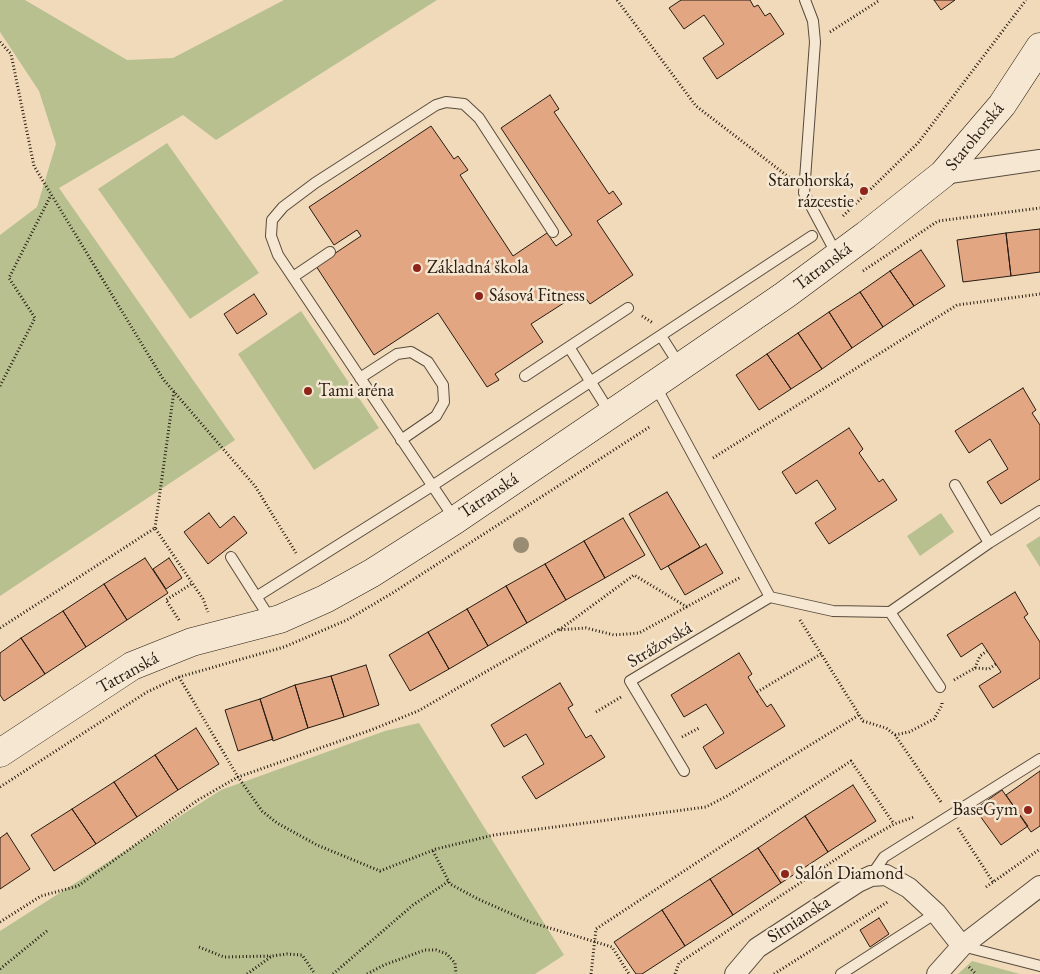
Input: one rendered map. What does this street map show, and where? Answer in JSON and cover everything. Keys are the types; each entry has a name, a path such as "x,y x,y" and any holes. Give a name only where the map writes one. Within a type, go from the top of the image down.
{"street":[{"name":"Starohorská","path":"943,174 1002,105 1040,47"},
{"name":"Starohorská","path":"943,174 1040,160"},
{"name":"Tatranská","path":"0,753 132,666 184,645 280,619 326,599 372,573 455,520 785,295 943,174"},
{"path":"871,876 886,874 909,888 936,913 962,946"},
{"name":"Sitnianska","path":"735,974 757,948 858,882 871,876"},
{"path":"937,974 962,946 1038,887"}],"lane":[{"path":"805,0 813,21 815,42 804,193 838,256"},
{"path":"455,520 278,255 271,236 272,220 283,207 315,184 436,105 446,102 464,104 480,118 553,232"},
{"path":"256,597 432,486 812,236"},
{"path":"293,277 330,252"},
{"path":"525,376 628,308"},
{"path":"661,336 681,366"},
{"path":"569,347 610,414"},
{"path":"360,378 397,354 411,352 428,362 443,386 444,402 436,416 401,440"},
{"path":"655,384 770,597 833,611 890,612 989,543 1040,511"},
{"path":"955,486 989,543"},
{"path":"231,557 271,621"},
{"name":"Strážovská","path":"684,771 630,681 770,597"},
{"path":"890,612 940,688"},
{"path":"871,876 884,857 1040,759"},
{"path":"841,974 936,913"},
{"path":"962,946 1040,966"}],"path":[{"path":"618,0 696,106 790,178"},
{"path":"815,42 880,0"},
{"path":"842,216 918,143 1026,0"},
{"path":"0,42 11,54 34,166 163,379 255,486 304,567"},
{"path":"0,386 35,318 9,278 51,195"},
{"path":"856,275 938,221 1040,208"},
{"path":"713,458 957,305 1040,294"},
{"path":"174,391 155,528 203,598 218,636"},
{"path":"708,450 717,467"},
{"path":"0,628 155,528"},
{"path":"558,630 586,628 614,635 638,633 755,569"},
{"path":"0,922 40,896 78,886 198,800 238,777 418,711 558,630 634,575 687,607"},
{"path":"182,625 166,600 192,583"},
{"path":"789,601 863,721 886,728 895,735 994,882"},
{"path":"975,668 980,656 987,651"},
{"path":"757,692 821,654"},
{"path":"895,735 908,732 934,719 942,705 940,688 975,668 989,669 996,664"},
{"path":"180,677 238,777 262,810 277,823 317,845 380,871 433,851 494,836 706,807 727,796 859,714"},
{"path":"596,712 635,689"},
{"path":"591,974 596,929 851,761 894,824"},
{"path":"675,974 679,963 856,846 894,824 919,815"},
{"path":"986,887 1040,849"},
{"path":"433,851 450,884 478,899 530,922 612,947 629,974"},
{"path":"333,974 413,905 449,881"},
{"path":"774,974 909,888"},
{"path":"0,969 48,930"},
{"path":"199,947 224,957 302,955 315,974"},
{"path":"367,974 384,965 425,950 436,950 447,954 454,963 456,974"},
{"path":"247,974 272,956"}],"green space":[{"path":"0,0 25,0 127,60 173,58 284,0 437,0 216,140 183,115 59,188 235,440 0,596 0,235 37,207 56,144 39,91 0,32"},
{"path":"167,143 259,273 190,319 98,189"},
{"name":"Tami aréna","path":"301,311 379,428 314,470 238,354"},
{"path":"941,513 954,532 920,556 907,536"},
{"path":"1040,536 1040,567 1026,545"},
{"path":"419,723 564,955 535,974 0,974 0,931 221,790 385,731"},
{"path":"972,961 1020,974 958,974"}],"building":[{"path":"681,0 750,0 754,7 758,5 765,16 770,13 784,34 717,79 703,58 724,44 704,15 684,29 669,8"},
{"path":"934,0 955,0 941,10"},
{"path":"550,95 559,109 554,112 609,194 613,191 622,204 597,221 633,275 590,304 581,292 531,324 543,342 495,374 499,380 487,387 438,313 374,355 316,266 361,236 357,230 334,245 309,207 431,126 454,159 458,156 468,170 460,175 513,256 547,233 556,246 572,235 501,128"},
{"path":"1040,229 1040,272 1011,276 1006,233"},
{"path":"1006,233 1011,276 963,282 957,240"},
{"path":"921,250 945,286 914,306 890,271"},
{"path":"890,271 914,306 883,327 860,292"},
{"path":"860,292 883,327 852,348 829,312"},
{"path":"254,294 267,314 237,334 224,314"},
{"path":"829,312 852,348 822,369 798,333"},
{"path":"798,333 822,369 791,389 767,354"},
{"path":"767,354 791,389 759,410 736,375"},
{"path":"1023,388 1036,410 1032,413 1040,425 1040,479 1001,504 987,482 1008,469 990,439 969,453 955,431"},
{"path":"849,428 863,449 859,453 879,482 883,479 897,500 829,544 815,523 836,509 817,480 796,494 782,472"},
{"path":"667,492 700,547 661,570 629,514"},
{"path":"209,513 220,528 234,516 247,533 208,564 184,532"},
{"path":"623,518 645,555 605,578 584,541"},
{"path":"584,541 605,578 566,600 545,564"},
{"path":"706,544 723,573 685,595 668,566"},
{"path":"145,558 168,593 127,620 104,584"},
{"path":"169,558 182,578 166,589 153,569"},
{"path":"545,564 566,600 527,623 506,586"},
{"path":"104,584 127,620 86,647 63,611"},
{"path":"506,586 527,623 488,646 467,609"},
{"path":"1015,592 1028,614 1024,617 1040,642 1040,678 993,708 979,686 1001,672 982,643 961,657 947,635"},
{"path":"467,609 488,646 449,669 428,632"},
{"path":"63,611 86,647 45,674 21,638"},
{"path":"428,632 449,669 410,691 389,655"},
{"path":"21,638 45,674 4,701 0,695 0,653"},
{"path":"739,653 752,674 748,677 757,692 767,707 771,704 785,726 716,769 703,747 724,733 706,704 684,717 671,695"},
{"path":"366,665 379,705 344,717 331,676"},
{"path":"331,676 344,717 308,728 295,685"},
{"path":"560,683 573,705 568,708 586,738 591,735 605,757 536,799 522,777 544,764 526,734 504,747 491,725"},
{"path":"295,685 308,728 273,741 260,699"},
{"path":"260,699 273,739 238,751 225,710"},
{"path":"196,728 219,764 178,790 155,755"},
{"path":"155,755 178,790 137,817 114,782"},
{"name":"BaseGym","path":"1040,771 1040,826 1031,832 1006,795"},
{"path":"114,782 137,817 96,844 72,809"},
{"path":"853,785 876,821 828,852 805,816"},
{"path":"1002,790 1028,826 1001,845 975,809"},
{"path":"72,809 96,844 54,871 31,835"},
{"path":"805,816 828,852 781,883 758,848"},
{"path":"7,833 30,869 0,889 0,838"},
{"path":"758,848 781,883 733,915 710,879"},
{"path":"710,879 733,915 685,946 662,910"},
{"path":"662,910 685,946 642,974 636,974 614,942"},
{"path":"879,918 889,934 870,947 860,930"}],"place":[{"name":"Starohorská, rázcestie","path":"864,191"},
{"name":"Základná škola","path":"417,268"},
{"name":"Sásová Fitness","path":"479,296"},
{"name":"Tami aréna","path":"308,391"},
{"name":"BaseGym","path":"1028,810"},
{"name":"Salón Diamond","path":"785,874"}]}
